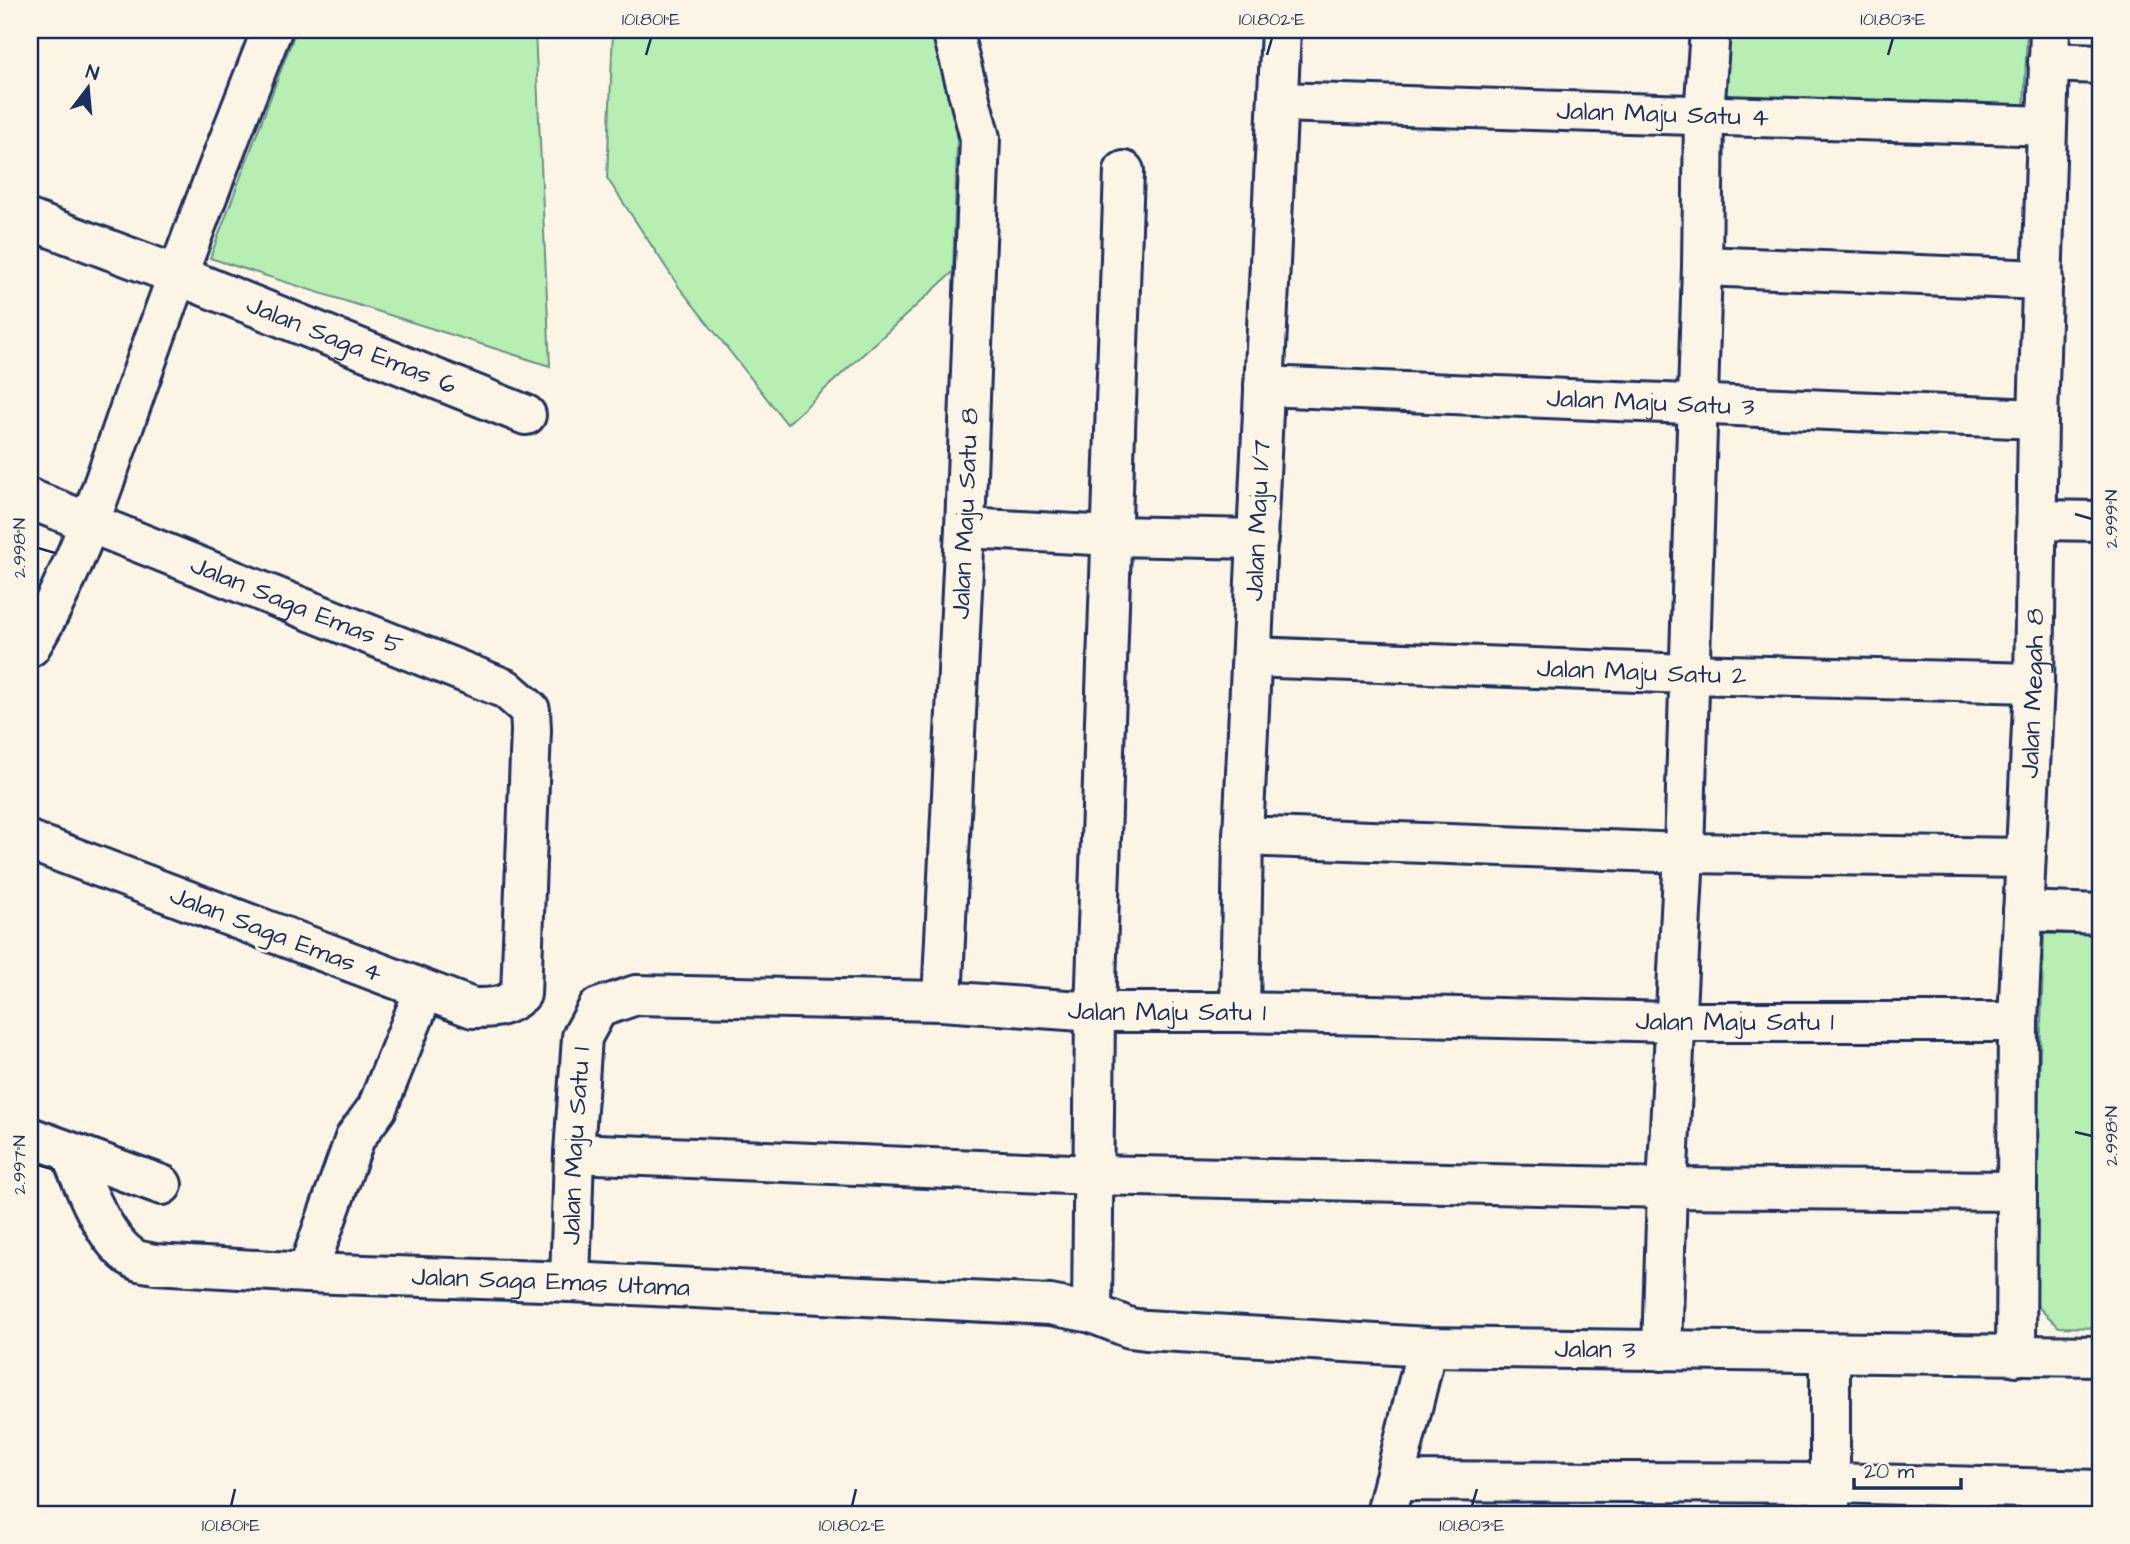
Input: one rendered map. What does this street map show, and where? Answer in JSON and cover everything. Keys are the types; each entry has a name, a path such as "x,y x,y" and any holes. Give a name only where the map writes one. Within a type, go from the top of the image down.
{"street":[{"path":"30,647 45,623 71,569 177,275 272,30"},
{"name":"Jalan Maju Satu 8","path":"942,1001 965,528 980,138 952,30"},
{"name":"Jalan Maju 1/7","path":"1240,1012 1243,836 1281,30"},
{"path":"1662,1350 1667,1188 1684,853 1704,115 1710,30"},
{"path":"2049,46 2100,64"},
{"name":"Jalan Megah 8","path":"2016,1356 2018,1022 2034,683 2038,419 2049,46"},
{"name":"Jalan Maju Satu 4","path":"1278,102 2047,126"},
{"path":"1092,1313 1095,1012 1124,171"},
{"name":"Jalan Saga Emas 6","path":"30,220 177,275 526,415"},
{"path":"1702,266 2043,280"},
{"name":"Jalan Maju Satu 3","path":"1264,386 2038,419"},
{"name":"Jalan Saga Emas 5","path":"30,499 506,689 530,710 521,994"},
{"path":"2038,520 2100,521"},
{"path":"965,528 1112,536 1258,539"},
{"name":"Jalan Maju Satu 2","path":"1252,657 1688,674 2034,683"},
{"path":"1243,836 1684,853 2025,858"},
{"name":"Jalan Saga Emas 4","path":"30,841 472,1008 497,1008 511,1003 521,994"},
{"path":"2023,911 2100,914"},
{"path":"307,1273 355,1138 377,1108 424,991"},
{"name":"Jalan Maju Satu 1","path":"570,1282 574,1153 582,1037 597,1008 636,995 942,1001 1095,1012 1240,1012 1676,1022 2018,1022"},
{"path":"30,1137 162,1185"},
{"path":"574,1153 1094,1175 1667,1188 2016,1191"},
{"name":"Jalan Saga Emas Utama","path":"71,1154 89,1199 119,1245 137,1260 155,1264 1050,1306 1092,1313"},
{"name":"Jalan 3","path":"1092,1313 1130,1328 1146,1330 1427,1347 2100,1356"},
{"path":"1427,1347 1390,1497 1830,1499 2100,1490"},
{"path":"1830,1353 1830,1499"}],"green space":[{"path":"296,30 535,30 550,366 210,258"},
{"path":"613,30 934,30 958,109 953,272 787,424 679,287 607,178"},
{"path":"1724,30 2027,30 2024,109 1720,102"},
{"path":"2044,934 2100,934 2100,1328 2059,1327 2032,1301"}]}
